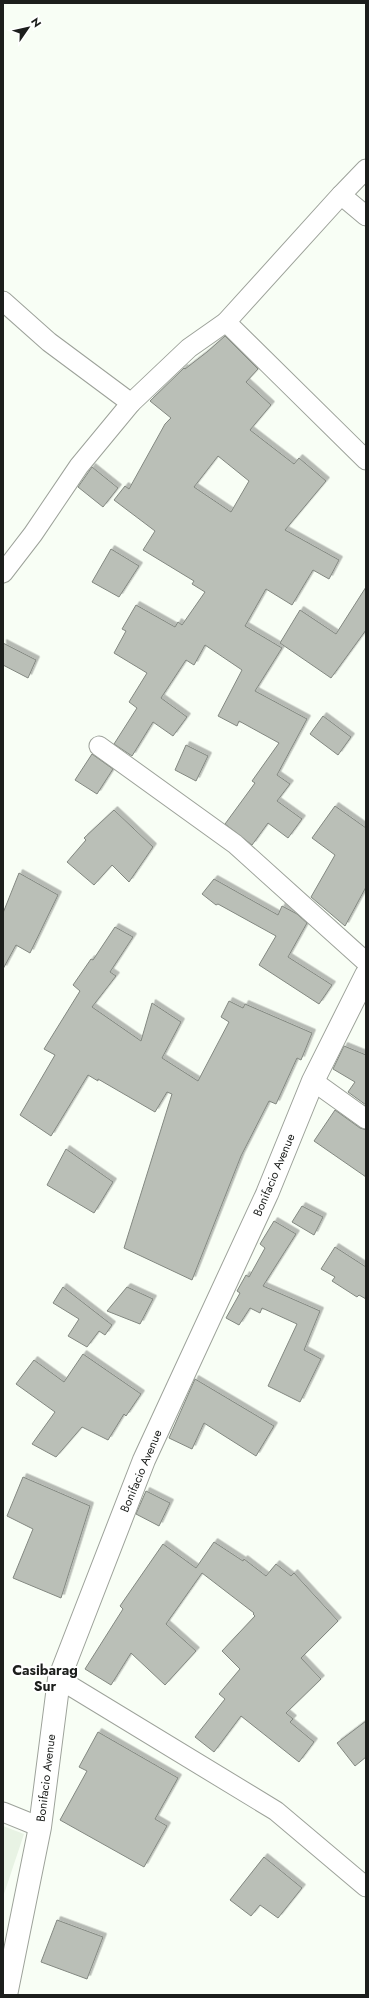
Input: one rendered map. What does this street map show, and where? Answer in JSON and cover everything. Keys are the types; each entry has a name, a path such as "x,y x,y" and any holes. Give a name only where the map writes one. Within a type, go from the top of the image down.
{"street":[{"path":"3,573 33,534 79,466 131,403 190,348 226,322 341,194 366,169"},
{"path":"341,194 366,216"},
{"path":"3,301 49,342 131,403"},
{"path":"226,322 366,460"},
{"path":"99,746 235,844 366,962"},
{"name":"Bonifacio Avenue","path":"6,1995 40,1827 59,1679 144,1460 267,1194 313,1081 366,975"},
{"path":"313,1081 366,1119"},
{"path":"59,1679 276,1811 366,1887"},
{"path":"3,1812 40,1827"}],"shaded area":[{"path":"3,1826 24,1834 3,1897"}],"building":[{"path":"225,336 258,369 246,382 271,405 250,430 294,464 299,458 326,481 285,530 339,560 329,579 313,570 292,605 266,589 245,626 282,648 255,691 307,719 277,775 290,784 277,801 302,819 288,838 268,823 252,845 225,824 255,783 252,781 279,743 239,721 237,726 218,716 242,670 205,645 194,665 186,660 161,698 187,717 173,736 153,722 132,756 114,744 137,708 129,702 147,673 114,653 126,631 122,629 136,605 175,627 178,622 182,625 205,592 192,584 194,581 143,550 155,531 114,500 125,486 129,489 165,424 171,418 150,401 184,368 185,369","holes":["218,456 249,481 231,512 194,487"]},
{"path":"92,467 118,488 103,507 78,487"},
{"path":"111,549 139,566 119,597 92,582"},
{"path":"366,587 366,630 331,678 280,643 300,610 336,634"},
{"path":"3,643 36,660 28,678 3,665"},
{"path":"323,716 351,737 338,755 310,734"},
{"path":"186,745 208,756 196,781 175,770"},
{"path":"92,754 113,769 97,794 75,780"},
{"path":"335,806 366,828 366,887 345,926 311,897 335,855 312,838"},
{"path":"114,810 153,847 129,882 112,865 94,885 67,862 86,840 84,838"},
{"path":"19,873 58,895 30,953 16,945 3,969 3,913"},
{"path":"214,879 278,915 282,906 297,914 307,923 288,957 332,985 319,1004 259,965 276,936 218,904 216,905 202,894"},
{"path":"115,927 133,937 110,972 116,976 92,1007 141,1041 152,1003 181,1022 162,1058 198,1081 229,1022 221,1017 229,1001 243,1008 245,1004 312,1033 301,1060 297,1058 276,1104 269,1101 241,1156 192,1280 124,1248 172,1094 167,1092 155,1112 98,1079 98,1081 88,1075 51,1136 20,1115 55,1055 44,1049 80,991 73,985 91,959 93,960"},
{"path":"344,1046 366,1055 366,1105 348,1092 355,1082 333,1069"},
{"path":"335,1110 360,1128 366,1130 366,1177 314,1141"},
{"path":"66,1149 113,1182 94,1213 47,1185"},
{"path":"302,1206 323,1217 314,1235 292,1222"},
{"path":"274,1221 296,1234 263,1286 320,1311 304,1350 321,1359 300,1402 268,1386 297,1324 262,1308 260,1313 250,1308 239,1325 226,1318 240,1293 237,1291 246,1275 249,1277 265,1248 260,1244"},
{"path":"335,1247 366,1267 366,1299 359,1295 357,1297 332,1281 335,1277 321,1269"},
{"path":"63,1287 112,1325 105,1335 99,1331 87,1347 68,1336 79,1319 53,1303"},
{"path":"127,1287 153,1299 140,1324 107,1311"},
{"path":"83,1354 141,1394 126,1416 124,1414 108,1440 82,1427 56,1457 32,1444 55,1412 16,1384 34,1360 64,1382"},
{"path":"195,1379 274,1426 256,1456 204,1423 192,1449 169,1438"},
{"path":"23,1477 90,1506 61,1598 13,1578 33,1529 7,1516"},
{"path":"146,1491 170,1503 159,1526 136,1514"},
{"path":"214,1542 243,1561 244,1559 266,1576 276,1564 291,1576 294,1573 338,1621 301,1658 321,1679 286,1713 293,1719 290,1722 314,1742 299,1762 241,1716 214,1752 195,1737 225,1699 219,1694 240,1669 222,1651 255,1616 253,1614 254,1613 202,1573 166,1624 196,1651 165,1685 131,1653 111,1685 85,1669 123,1609 120,1606 163,1544 196,1568"},
{"path":"366,1721 366,1757 355,1766 337,1743"},
{"path":"98,1732 178,1778 155,1819 167,1826 144,1867 60,1820 87,1771 79,1767"},
{"path":"264,1857 302,1888 278,1918 260,1905 251,1916 230,1900"},
{"path":"57,1920 103,1937 87,1979 41,1962"}],"district":[{"name":"Casibarag Sur","path":"45,1678"}]}
